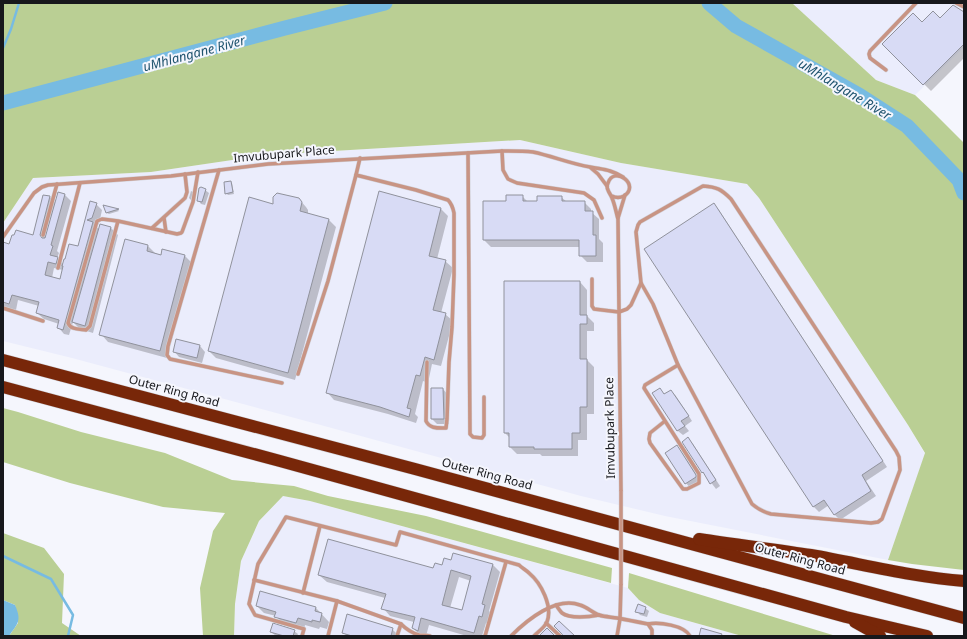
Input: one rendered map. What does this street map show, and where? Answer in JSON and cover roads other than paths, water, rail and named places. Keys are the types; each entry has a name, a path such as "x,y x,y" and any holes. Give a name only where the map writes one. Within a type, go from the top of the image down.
{"highway":[{"name":"Outer Ring Road","path":"3,360 964,618"},
{"path":"3,387 287,463 846,617 927,636"},
{"path":"648,532 811,555 911,575 964,581"},
{"path":"846,617 880,636"}],"lane":[{"path":"886,70 870,58 870,51 916,3"},
{"path":"956,3 964,7"},
{"path":"502,151 503,170 508,179 517,183 584,193 594,200 602,218"},
{"name":"Imvubupark Place","path":"3,237 34,193 42,187 48,185 149,178 268,164 502,151 533,152 590,167 613,171 623,177 629,185 629,189 625,195 618,219"},
{"path":"468,153 470,434 473,437 482,438 484,435 484,397"},
{"path":"298,374 328,281 360,158"},
{"name":"Imvubupark Place","path":"590,167 598,174 607,186 612,196 618,219 621,584 620,619 617,636"},
{"path":"219,170 168,346 167,355 170,359 282,383"},
{"path":"118,221 90,326 86,330 71,328 68,323 97,221 102,219 118,221 181,234 193,202 198,172"},
{"path":"152,228 185,198 187,192 185,174"},
{"path":"356,175 416,190 448,200 453,208 454,275 446,428 431,427 427,425 427,362"},
{"path":"607,186 612,177 623,177"},
{"path":"58,268 80,183"},
{"path":"43,235 57,184"},
{"path":"703,186 711,186 723,191 730,200 896,451 899,457 900,470 882,519 878,522 871,523 771,514 757,508 752,504 678,365 652,304 641,283 636,232 640,222 703,186"},
{"path":"612,196 619,198 625,195"},
{"path":"164,218 166,232"},
{"path":"592,279 593,308 596,310 619,312 627,310 631,305 641,283"},
{"path":"3,308 43,321"},
{"path":"665,421 650,433 650,443 683,489 687,490 699,483 699,474 665,421 644,390 645,385 678,365"},
{"path":"302,636 304,629 255,615 249,604 258,564 286,517 396,545 400,532 519,565 530,573 538,584 545,595 549,608 546,622 534,636"},
{"path":"303,593 320,526"},
{"path":"485,636 506,562"},
{"path":"254,580 337,601 401,624 409,631 420,635 425,634 430,636"},
{"path":"328,636 337,601"},
{"path":"511,636 543,610 568,602 578,604 599,615 648,624 667,624 684,630 690,636"},
{"path":"556,605 563,614 583,618 599,615"},
{"path":"546,622 560,636"},
{"path":"397,636 401,624"},
{"path":"648,624 652,630 652,636"}],"water":[{"path":"3,600 15,605 19,618 17,625 9,636 3,636"}],"waterway":[{"path":"3,48 19,3"},
{"name":"uMhlangane River","path":"3,103 385,3"},
{"name":"uMhlangane River","path":"709,3 736,26 859,95 907,126 959,180 964,193"},
{"path":"3,556 51,579 73,615 68,636"}]}
